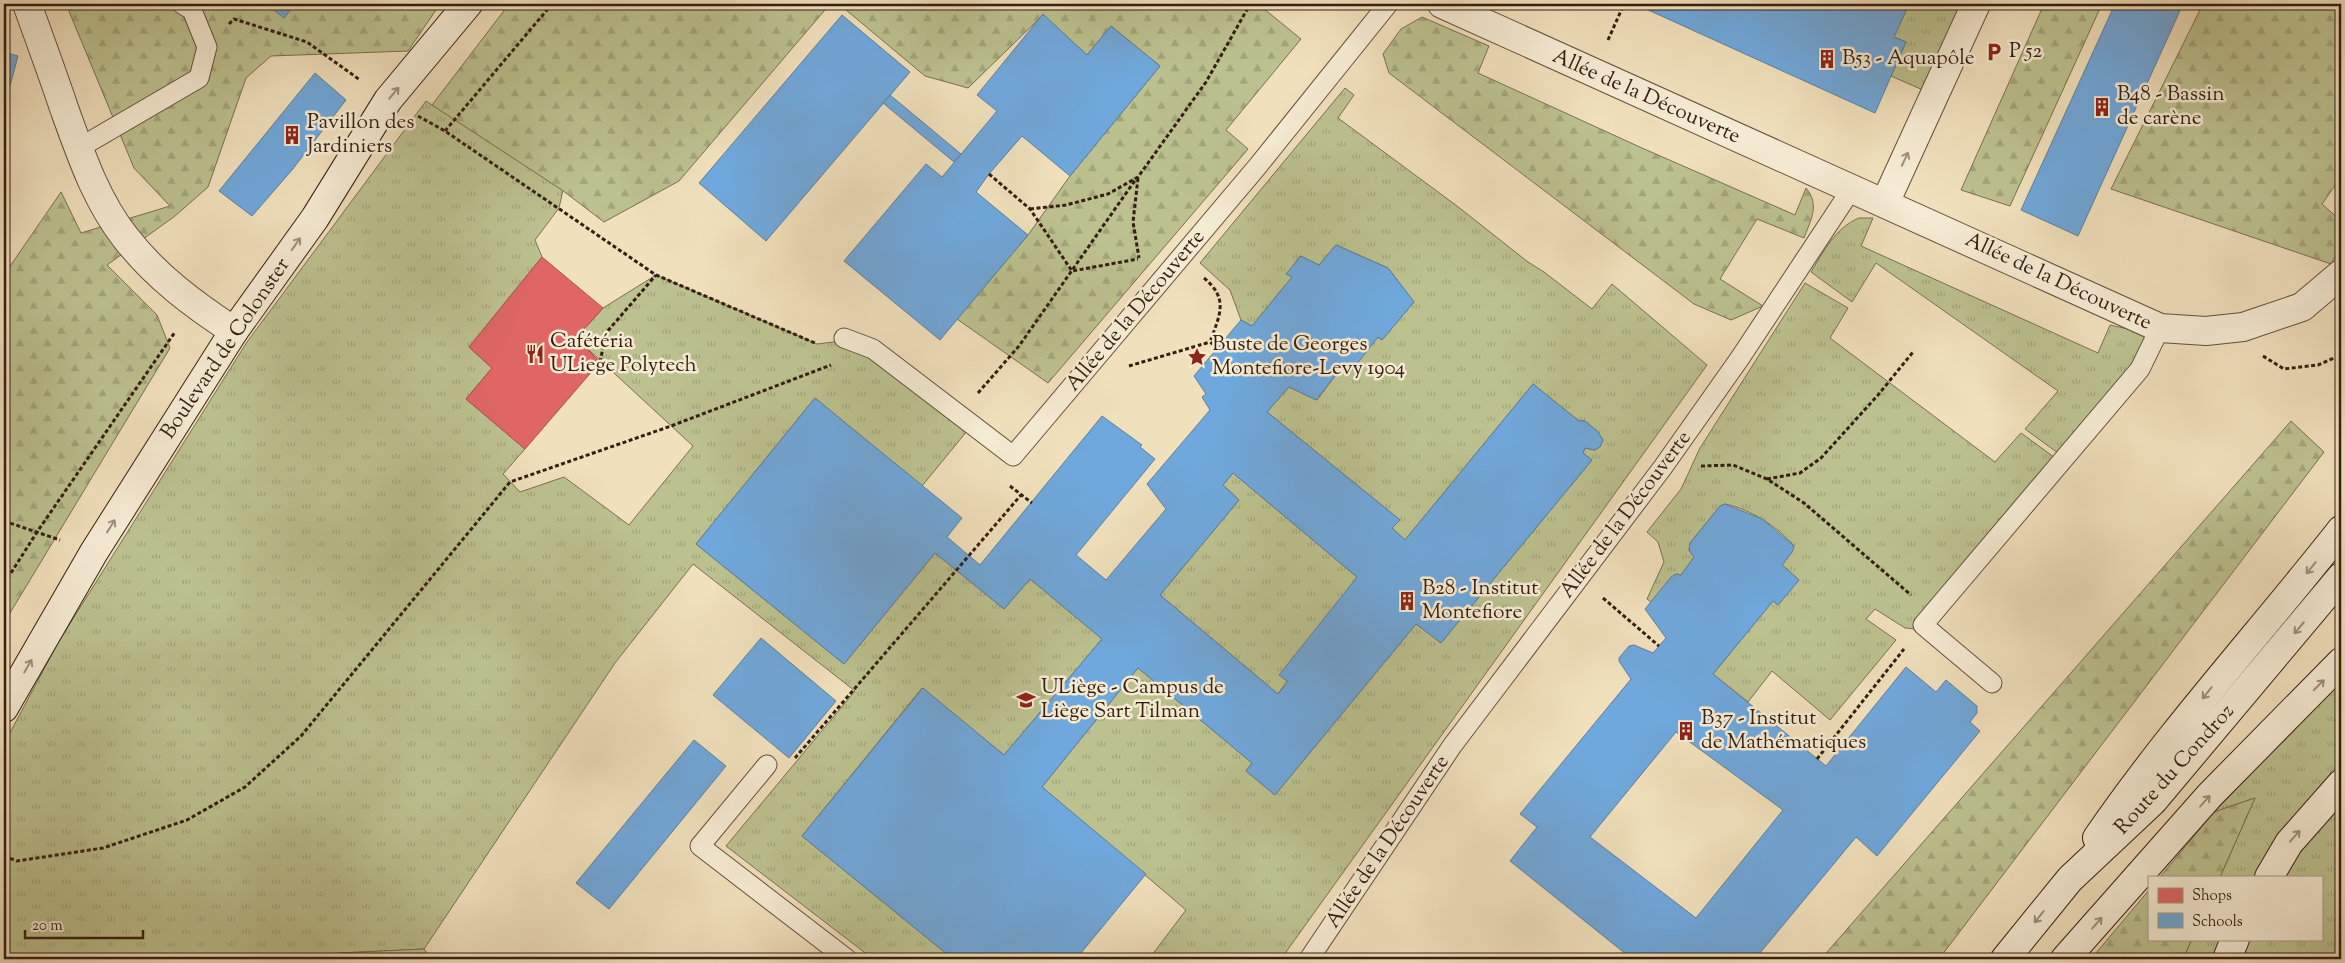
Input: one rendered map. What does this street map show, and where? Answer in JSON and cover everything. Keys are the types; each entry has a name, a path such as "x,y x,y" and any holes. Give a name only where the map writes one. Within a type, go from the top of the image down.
{"main road":[{"path":"27,4 94,187 126,238 172,286 194,305 234,331"},
{"name":"Boulevard de Colonster","path":"4,708 94,552 234,331 315,218 388,100 468,4"},
{"name":"Allée de la Découverte","path":"1442,4 2160,328 2206,331 2243,327 2302,307 2341,274"},
{"path":"1885,203 1976,4"},
{"path":"2070,879 2126,795 2341,530"},
{"name":"Route du Condroz","path":"2006,959 2070,879 2153,801 2341,577"},
{"name":"Route du Condroz","path":"2065,959 2210,795 2341,662"},
{"path":"2270,876 2289,843 2341,784"},
{"path":"2226,959 2235,940"}],"lane":[{"path":"79,148 199,78 207,47 192,10 182,4"},
{"name":"Allée de la Découverte","path":"844,338 873,349 958,416 1013,456 1180,258 1388,4"},
{"name":"Allée de la Découverte","path":"1309,959 1452,746 1663,467 1740,358 1851,190"},
{"path":"1992,682 1928,620 2140,369 2160,328"},
{"path":"767,765 700,846 847,959"}],"path":[{"path":"445,131 552,4"},
{"path":"958,416 1019,346 1206,82 1249,6 1269,4"},
{"path":"1609,38 1623,5 1616,4"},
{"path":"207,47 234,19 307,42 388,100 445,131 656,275 817,344 844,338"},
{"path":"989,174 1030,209 1072,270"},
{"path":"1030,209 1066,205 1108,194 1138,177"},
{"path":"1072,270 1140,259 1133,222 1138,177"},
{"path":"1180,258 1215,287 1222,309 1210,342"},
{"path":"600,362 606,333 656,275"},
{"path":"4,584 37,532 194,305"},
{"path":"2243,327 2258,353 2284,369 2318,365 2341,354"},
{"path":"1210,342 1218,348"},
{"path":"1089,365 1104,373 1210,342"},
{"path":"4,856 17,861 103,848 187,820 245,787 301,736 510,482 671,426 873,349"},
{"path":"1767,479 1800,473 1821,458 1878,395 1913,352"},
{"path":"1663,467 1732,465 1767,479 1804,504 1928,620 1817,759"},
{"path":"767,765 791,764 1022,495"},
{"path":"4,521 94,552"},
{"path":"1579,578 1660,646"}],"green space":[{"path":"66,4 440,4 408,51 271,56 246,78 208,187 175,216 107,265 157,315 170,348 4,623 4,275 61,192 81,233 170,206 134,168"},
{"path":"509,4 830,4 679,181 604,222 562,190 432,105"},
{"path":"839,4 1258,4 1301,39 1226,130 1248,149 1048,383 957,319 1028,235 1070,176 1160,66 1111,26 1087,55 1043,15 968,88 925,76"},
{"path":"1909,4 1961,4 1923,90 1891,76 1906,42 1894,37"},
{"path":"2044,4 2102,4 2010,206 1961,190"},
{"path":"2203,4 2341,4 2341,177 2322,204 2341,221 2341,246 2331,264 2111,189"},
{"path":"1422,17 1489,46 1478,73 1642,148 1795,215 1806,188 1813,200 1813,212 1804,238 1757,219 1720,279 1763,306 1731,320 1694,304 1389,73 1383,54 1401,29"},
{"path":"1345,88 1354,95 1338,118 1592,309 1612,284 1707,365 1281,959 1149,959 1186,910 1042,787 1138,668 1252,763 1246,771 1275,795 1416,624 1441,643 1592,460 1583,453 1585,448 1594,450 1600,447 1603,440 1598,432 1585,421 1579,421 1533,384 1405,540 1392,528 1400,520 1267,412 1289,387 1317,400 1341,368 1349,373 1378,337 1382,340 1414,302 1388,268 1336,245 1319,265 1300,256 1287,274 1292,277 1252,326 1241,320 1230,290 1200,263"},
{"path":"426,101 563,190 559,208 535,240 542,257 469,347 492,368 466,399 525,449 503,474 520,492 564,477 629,525 693,446 576,338 603,308 656,275 817,344 841,341 877,358 967,431 922,486 815,398 696,544 844,664 935,553 1004,609 1030,579 1102,639 1004,755 922,688 802,836 953,959 873,959 726,846 855,691 693,564 615,663 424,949 339,953 314,959 4,959 4,744 59,641 247,342"},
{"path":"1859,218 1873,218 1861,246 2098,353 2110,325 2150,334 2137,367 2062,456 2025,429 2058,391 1876,263 1852,302 1811,272 1837,234"},
{"path":"1805,283 1848,308 1830,338 1995,462 2021,433 2058,460 1915,629 1905,628 1875,609 1866,619 1896,640 1830,720 1772,671 1748,702 1713,674 1773,601 1778,605 1799,580 1782,565 1792,552 1794,546 1780,532 1754,514 1734,506 1725,504 1720,506 1690,543 1689,550 1694,557 1681,575 1676,574 1651,602 1647,599 1664,562 1658,542 1647,532 1681,489 1700,448"},
{"path":"2291,421 2324,452 1939,959 1821,959"},
{"path":"1233,473 1357,577 1278,694 1160,595 1239,500 1223,485"},
{"path":"2341,680 2341,763 2330,773 2341,778 2341,959 2183,959 2192,940 2322,940 2322,876 2220,876 2255,798 2214,812"},
{"path":"2255,798 2220,876 2161,876 2214,812"},
{"path":"2148,891 2148,940 2192,940 2183,959 2091,959"},
{"path":"424,949 432,959 314,959 339,953"}],"building: Shops":[{"name":"Cafétéria ULiege Polytech","path":"542,257 603,308 576,338 600,362 525,449 466,399 492,368 469,347"}],"building: Schools":[{"path":"266,4 295,4 284,18"},
{"name":"B53 - Aquapôle","path":"1635,4 1909,4 1894,37 1906,42 1875,113"},
{"name":"B48 - Bassin de carène","path":"2115,4 2183,4 2078,236 2021,210"},
{"path":"1043,14 1087,55 1111,26 1160,66 1070,176 1022,136 989,174 976,192 1028,235 940,340 844,261 926,164 942,177 997,111 977,95"},
{"path":"842,15 910,72 766,241 699,183"},
{"path":"4,52 18,56 4,108"},
{"name":"Pavillon des Jardiniers","path":"315,73 346,100 292,170 252,216 219,191"},
{"path":"890,95 961,154 954,162 883,103"},
{"name":"B28 - Institut Montefiore","path":"1336,245 1388,268 1414,302 1382,340 1378,337 1349,374 1341,368 1316,400 1289,387 1267,412 1400,520 1392,528 1405,540 1533,384 1579,421 1585,421 1598,432 1603,440 1600,447 1595,450 1585,448 1583,453 1592,460 1441,643 1416,624 1275,795 1246,771 1252,763 1138,668 1042,787 1146,874 1076,959 953,959 802,836 923,688 1004,755 1102,639 1030,579 1004,609 935,553 844,664 696,544 815,398 962,518 947,537 980,565 1102,416 1142,445 1140,447 1155,459 1076,555 1106,580 1166,509 1147,484 1210,410 1202,397 1206,394 1194,376 1241,320 1252,326 1292,277 1286,274 1301,256 1319,265","holes":["1233,473 1357,577 1279,675 1288,682 1278,694 1160,595 1239,500 1223,485"]},
{"name":"B37 - Institut de Mathématiques","path":"1725,504 1762,519 1792,544 1794,547 1792,552 1782,565 1799,580 1778,605 1773,601 1713,674 1826,766 1906,667 1936,692 1946,680 1977,706 1977,713 1970,722 1980,731 1877,856 1856,837 1755,959 1632,959 1510,861 1537,827 1520,814 1631,679 1619,658 1629,646 1634,645 1653,653 1666,638 1645,609 1671,577 1676,574 1681,575 1694,557 1689,550 1690,543 1720,506","holes":["1676,732 1783,810 1696,918 1590,837"]},
{"path":"761,638 836,701 789,758 713,695"},
{"path":"694,740 726,766 609,909 576,883"}],"place":[{"name":"P 52","path":"1994,52"},
{"name":"B53 - Aquapôle","path":"1827,59"},
{"name":"B48 - Bassin de carène","path":"2102,107"},
{"name":"Pavillon des Jardiniers","path":"292,135"},
{"name":"Cafétéria ULiege Polytech","path":"535,354"},
{"name":"Buste de Georges Montefiore-Levy 1904","path":"1197,357"},
{"name":"B28 - Institut Montefiore","path":"1407,601"},
{"name":"ULiège - Campus de Liège Sart Tilman","path":"1026,700"},
{"name":"B37 - Institut de Mathématiques","path":"1686,731"}]}
